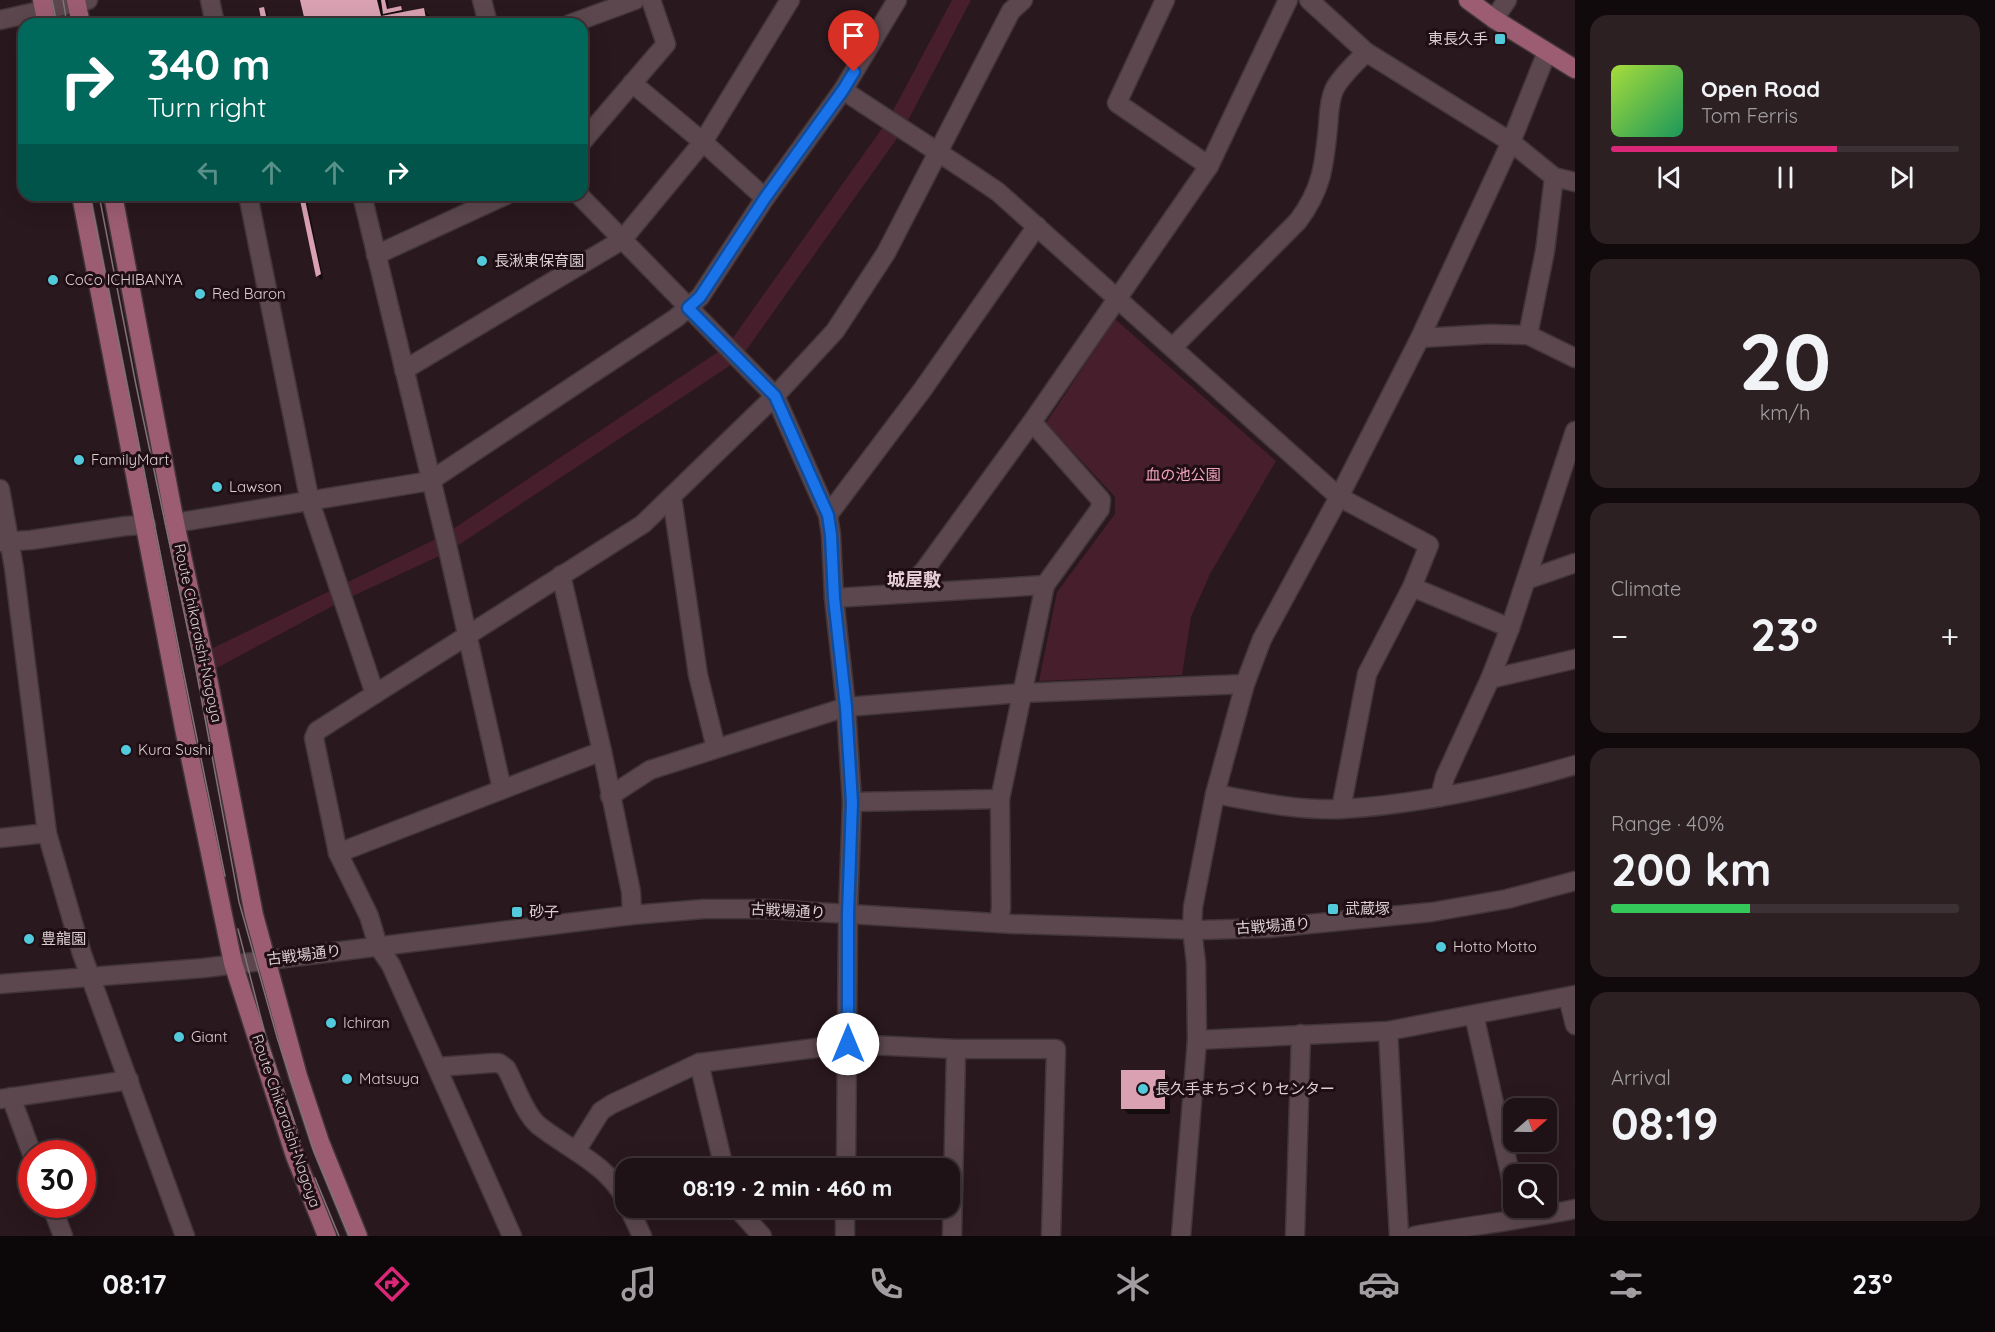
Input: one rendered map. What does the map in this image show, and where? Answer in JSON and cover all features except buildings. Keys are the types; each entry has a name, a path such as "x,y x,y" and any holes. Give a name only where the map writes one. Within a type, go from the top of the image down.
{"main road":[{"path":"1468,0 1494,19 1575,69"},
{"path":"80,1 81,18"},
{"name":"Route Chikaraishi-Nagoya","path":"82,201 184,728 233,963 295,1156 327,1236"},
{"name":"Route Chikaraishi-Nagoya","path":"114,201 175,523 254,915 306,1098 358,1236"}],"street":[{"path":"210,0 213,18"},
{"path":"482,0 486,18"},
{"path":"586,18 635,0"},
{"path":"588,135 666,44 651,0"},
{"path":"404,370 622,240 703,142 790,0"},
{"path":"175,523 430,481 660,329 700,297 765,198 843,90 897,0"},
{"path":"512,1236 391,965 378,946 369,916 338,853 314,738 317,731 643,524 775,396 835,331 867,284 886,253 1011,11 1023,0"},
{"path":"1165,0 1117,103 1209,166"},
{"path":"905,593 1032,422 1209,166 1288,0"},
{"path":"1309,0 1366,52 1511,142 1554,177 1575,182"},
{"path":"1494,19 1507,0"},
{"path":"0,20 44,12 80,1"},
{"path":"1173,347 1298,221 1311,204 1324,166 1334,89 1366,52"},
{"path":"1181,1236 1197,1040 1197,963 1192,929 1192,907 1215,795 1245,684 1262,639 1339,497 1420,338 1511,142 1547,52"},
{"path":"632,84 703,142 765,198"},
{"path":"843,90 999,192 1339,497 1429,544 1412,587 1367,674 1341,809"},
{"path":"1528,335 1545,251 1554,177"},
{"path":"249,201 310,502 375,694"},
{"path":"363,201 468,635 502,789"},
{"path":"376,255 493,201"},
{"path":"585,201 775,396 828,515 846,707 852,802 848,914 846,1158"},
{"path":"828,515 923,390 1037,226"},
{"path":"1420,338 1490,334 1528,335 1575,358"},
{"path":"999,923 1001,908 1000,799 1045,585 1100,509 1101,500 1032,422"},
{"path":"1440,798 1445,777 1490,679 1510,628 1575,431"},
{"path":"0,489 5,541 47,832 82,954 185,1236"},
{"path":"672,497 698,675 716,748"},
{"path":"5,541 31,540 146,525"},
{"path":"1526,580 1575,563"},
{"path":"561,575 602,751 631,892 632,915"},
{"path":"834,598 1045,585"},
{"path":"1412,587 1510,628"},
{"path":"1490,679 1575,659"},
{"path":"610,796 650,770 846,707 1022,693 1245,684"},
{"path":"338,853 602,751"},
{"path":"1215,795 1281,806 1341,809 1440,798 1521,781 1575,765"},
{"path":"852,802 1000,799"},
{"path":"0,838 47,832"},
{"name":"古戦場通り","path":"0,984 90,975 204,968 632,915 704,909 767,909 999,923 1192,929 1269,928 1432,912 1507,899 1575,881"},
{"path":"1197,1040 1388,1031 1571,996 1575,1026"},
{"path":"1474,1015 1508,1164"},
{"path":"1388,1031 1399,1236"},
{"path":"1295,1236 1301,1034"},
{"path":"576,1151 602,1111 612,1104 699,1063 848,1044 956,1049 1056,1049 1051,1236"},
{"path":"952,1236 956,1049"},
{"path":"437,1067 499,1063 506,1068 537,1124 615,1182"},
{"path":"699,1063 722,1158"},
{"path":"25,1140 5,1098 129,1080"},
{"path":"1557,1211 1575,1209"},
{"path":"56,1218 63,1236"},
{"path":"634,1218 642,1236"},
{"path":"746,1218 762,1236"},
{"path":"845,1218 845,1236"},
{"path":"1414,1236 1503,1218"}],"green space":[{"path":"952,0 971,0 903,130 740,359 448,552 342,601 213,670 209,650 444,535 727,346 888,120"},
{"name":"血の池公園","path":"1115,319 1276,461 1210,574 1191,617 1182,675 1039,681 1057,592 1115,514 1115,497 1046,423"}],"tram line":[{"path":"52,0 56,18"},
{"path":"63,0 66,18"},
{"path":"91,201 225,876"},
{"path":"100,201 136,385 195,664 239,902 277,1037 314,1152 349,1236"},
{"path":"238,929 267,1042 297,1130"},
{"path":"315,1178 339,1236"}],"place":[{"name":"東長久手","path":"1500,39"},
{"name":"長湫東保育園","path":"482,261"},
{"name":"CoCo ICHIBANYA","path":"53,280"},
{"name":"Red Baron","path":"200,294"},
{"name":"FamilyMart","path":"79,460"},
{"name":"Lawson","path":"217,487"},
{"name":"Kura Sushi","path":"126,750"},
{"name":"武蔵塚","path":"1333,909"},
{"name":"砂子","path":"517,912"},
{"name":"豊龍園","path":"29,939"},
{"name":"Hotto Motto","path":"1441,947"},
{"name":"Ichiran","path":"331,1023"},
{"name":"Giant","path":"179,1037"},
{"name":"Matsuya","path":"347,1079"},
{"name":"長久手まちづくりセンター","path":"1143,1089"}],"district":[{"name":"城屋敷","path":"914,580"}],"route":[{"path":"848,1044 848,914 852,802 846,707 828,515 775,396 688,308 700,297 765,198 854,72"}]}
